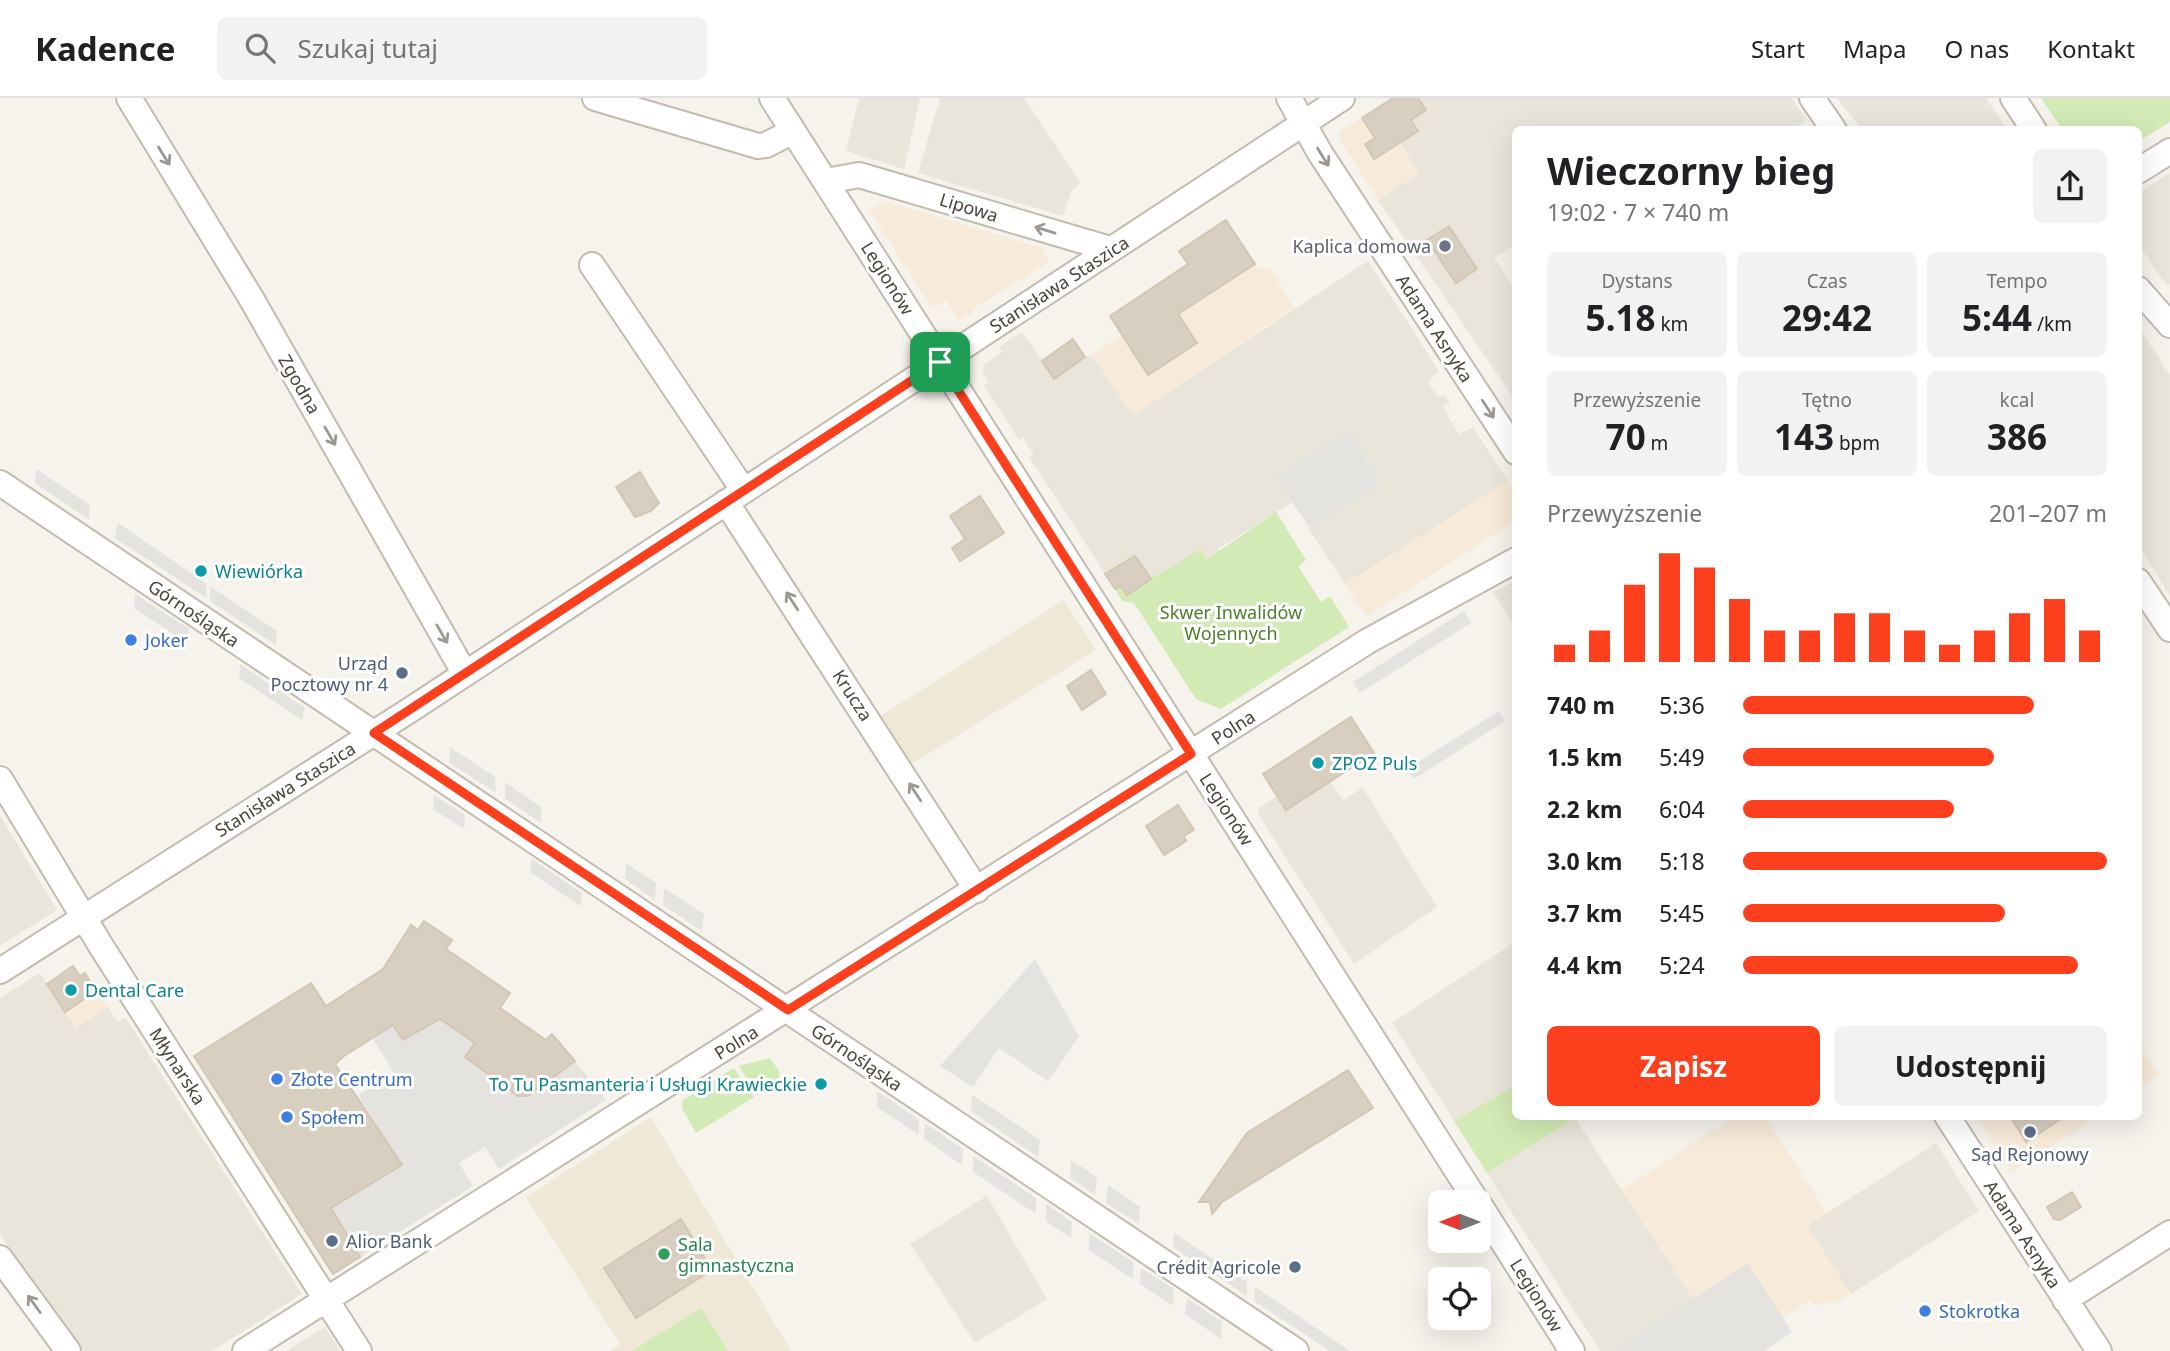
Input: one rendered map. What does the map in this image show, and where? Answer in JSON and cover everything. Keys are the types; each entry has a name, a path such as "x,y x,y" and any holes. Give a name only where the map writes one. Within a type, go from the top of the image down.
{"street":[{"name":"Zgodna","path":"129,98 251,298 465,674"},
{"path":"595,98 758,146 766,145 793,131"},
{"name":"Legionów","path":"772,98 1470,1190"},
{"name":"Adama Asnyka","path":"1289,98 1320,153 1512,446"},
{"name":"Stanisława Staszica","path":"0,971 465,674 1342,98"},
{"path":"1812,98 1831,126"},
{"path":"2012,98 2031,126"},
{"path":"2142,170 2170,152"},
{"name":"Lipowa","path":"826,181 859,175 1110,250"},
{"name":"Krucza","path":"592,265 977,890"},
{"path":"2142,294 2170,325"},
{"name":"Górnośląska","path":"0,482 1296,1351"},
{"name":"Polna","path":"245,1351 1395,624 1512,562"},
{"path":"2142,587 2170,629"},
{"name":"Młynarska","path":"0,779 84,918 359,1351"},
{"name":"Adama Asnyka","path":"1950,1120 2099,1351"},
{"name":"Legionów","path":"1491,1223 1572,1351"},
{"path":"2065,1300 2170,1233"},
{"path":"0,1258 68,1351"}],"shaded area":[{"path":"859,98 920,98 904,169 846,151"},
{"path":"940,98 1024,98 1080,183 1071,192 1063,216 918,173"},
{"path":"1418,98 1791,98 1807,120 1797,126 1512,126 1512,246 1495,258 1512,286 1512,396 1378,200 1419,174 1400,142"},
{"path":"1837,98 1986,98 2005,126 1859,126"},
{"path":"1362,118 1411,120 1418,131 1400,143 1419,174 1378,200 1339,138 1340,131"},
{"path":"2170,173 2170,284 2167,286 2142,249 2142,190"},
{"path":"885,201 1042,248 1049,262 973,309 974,312 959,321 946,300 932,308 869,210"},
{"path":"1226,220 1258,268 1270,269 1294,308 1133,415 1092,355 1122,335 1110,316 1188,265 1179,251"},
{"path":"1368,261 1439,371 1428,381 1433,390 1437,389 1434,392 1438,397 1444,395 1449,402 1443,407 1446,412 1451,410 1447,414 1452,423 1457,420 1453,424 1459,434 1473,427 1508,481 1345,584 1308,528 1382,484 1348,430 1276,477 1292,502 1218,549 1219,552 1206,559 1199,549 1127,595 1121,586 1115,589 1029,457 1033,454 1023,438 1019,440 984,386 989,382 982,372 984,364 1002,352 999,347 1022,332 1042,360 1073,339 1085,357 1092,355 1133,415"},
{"path":"2142,333 2170,375 2170,596 2142,551"},
{"path":"1349,430 1382,484 1309,527 1275,477"},
{"path":"36,469 90,505 89,520 35,483"},
{"path":"1508,481 1512,488 1512,523 1366,617 1345,584"},
{"path":"118,523 207,584 206,598 115,538"},
{"path":"1512,582 1512,622 1493,592"},
{"path":"210,586 277,631 276,645 210,601"},
{"path":"135,594 189,629 187,643 134,608"},
{"path":"1064,600 1096,650 910,765 879,717"},
{"path":"1464,611 1471,623 1360,693 1353,682"},
{"path":"240,664 305,708 302,720 239,678"},
{"path":"1499,711 1505,721 1414,779 1407,769"},
{"path":"450,747 495,777 496,793 449,762"},
{"path":"1330,781 1343,800 1363,788 1437,907 1354,964 1258,814 1260,807 1277,796 1286,810"},
{"path":"505,782 541,807 541,823 505,799"},
{"path":"434,795 465,815 464,829 433,809"},
{"path":"0,815 57,910 0,946"},
{"path":"532,859 582,893 580,906 530,872"},
{"path":"626,863 656,883 655,900 625,879"},
{"path":"664,888 704,914 702,931 663,905"},
{"path":"1512,944 1512,1087 1454,1121 1392,1023"},
{"path":"1035,959 1079,1036 1048,1081 999,1048 973,1087 940,1066"},
{"name":"Dental Care","path":"73,966 80,976 85,973 107,1008 76,1028 47,984"},
{"path":"40,973 76,1028 108,1007 118,1022 125,1017 302,1294 212,1351 84,1351 0,1235 0,998"},
{"path":"440,1019 475,1043 465,1057 528,1096 575,1061 606,1100 499,1169 485,1147 459,1163 473,1186 360,1257 331,1208 402,1165 358,1095 394,1073 373,1039 393,1025"},
{"path":"2142,1049 2159,1075 2142,1087"},
{"path":"877,1091 919,1120 919,1135 877,1107"},
{"path":"972,1095 1040,1140 1038,1157 971,1111"},
{"path":"651,1117 791,1351 610,1351 620,1344 526,1197"},
{"path":"1572,1120 1576,1120 1693,1299 1611,1351 1600,1351 1487,1173"},
{"path":"1729,1120 1767,1120 1827,1213 1807,1226 1851,1294 1834,1304 1826,1300 1817,1306 1809,1301 1783,1318 1748,1263 1693,1299 1622,1190"},
{"path":"1979,1120 2091,1120 2012,1172"},
{"path":"925,1123 963,1149 962,1165 924,1139"},
{"path":"1936,1143 1979,1211 1851,1294 1807,1226"},
{"path":"973,1156 1036,1198 1036,1214 973,1172"},
{"path":"1071,1160 1097,1177 1095,1195 1070,1178"},
{"path":"1108,1185 1140,1207 1139,1224 1106,1203"},
{"path":"987,1196 1047,1299 975,1343 910,1244"},
{"path":"1046,1204 1072,1222 1071,1238 1046,1221"},
{"path":"1089,1233 1133,1262 1133,1279 1089,1250"},
{"path":"1174,1233 1247,1282 1247,1296 1173,1247"},
{"path":"1748,1263 1792,1332 1765,1351 1611,1351"},
{"path":"1141,1268 1174,1289 1173,1306 1140,1284"},
{"path":"1255,1287 1350,1351 1330,1351 1254,1301"},
{"path":"1187,1298 1222,1322 1221,1339 1185,1314"},
{"path":"325,1327 340,1351 286,1351"}],"green space":[{"path":"2041,98 2170,98 2170,122 2142,139 2142,126 2060,126"},
{"name":"Skwer Inwalidów Wojennych","path":"1276,512 1306,560 1298,566 1321,602 1330,596 1349,627 1221,709 1196,699 1134,603 1122,601 1115,589 1121,586 1127,594 1200,549 1207,559"},
{"path":"770,1058 779,1071 779,1080 757,1095 739,1066"},
{"path":"734,1068 754,1097 696,1133 683,1110 682,1101"},
{"path":"1512,1087 1512,1120 1572,1120 1487,1173 1454,1121"},
{"path":"701,1308 728,1351 632,1351"}],"building":[{"path":"1393,98 1418,98 1426,110 1411,120 1418,131 1374,159 1365,144 1375,138 1362,118"},
{"path":"1226,220 1255,264 1178,314 1197,343 1148,375 1110,316 1188,264 1179,251"},
{"path":"1449,226 1477,269 1456,283 1427,240"},
{"path":"1073,339 1085,357 1054,379 1042,361"},
{"path":"640,472 659,503 651,511 635,517 616,487"},
{"path":"980,496 1004,533 960,561 952,548 965,539 950,516"},
{"path":"1135,556 1151,579 1127,595 1121,586 1115,589 1105,574"},
{"path":"1091,670 1106,694 1082,710 1067,686"},
{"name":"ZPOZ Puls","path":"1351,717 1374,753 1286,810 1263,774"},
{"path":"1178,805 1194,830 1184,836 1186,841 1164,855 1146,826"},
{"name":"Złote Centrum","path":"424,921 452,940 446,949 510,993 500,1008 546,1040 552,1034 575,1061 528,1096 518,1096 465,1057 475,1043 440,1019 403,1040 393,1025 344,1056 335,1064 402,1165 331,1208 360,1257 333,1274 194,1056 311,983 326,1006 383,969 411,925 418,930"},
{"name":"Dental Care","path":"73,966 80,976 85,973 94,988 88,992 90,995 65,1012 47,984"},
{"path":"1348,1070 1373,1108 1222,1202 1212,1214 1210,1202 1199,1202 1247,1133"},
{"name":"Sąd Rejonowy","path":"2012,1120 2059,1120 2026,1142"},
{"path":"2072,1192 2081,1207 2060,1220 2054,1219 2047,1207"},
{"name":"Sala gimnastyczna","path":"681,1219 712,1270 636,1318 604,1268"}],"place":[{"name":"Kaplica domowa","path":"1445,246"},
{"name":"Wiewiórka","path":"201,571"},
{"name":"Joker","path":"131,640"},
{"name":"Urząd Pocztowy nr 4","path":"402,673"},
{"name":"ZPOZ Puls","path":"1318,763"},
{"name":"Dental Care","path":"71,990"},
{"name":"Złote Centrum","path":"277,1079"},
{"name":"To Tu Pasmanteria i Usługi Krawieckie","path":"821,1084"},
{"name":"Społem","path":"287,1117"},
{"name":"Sąd Rejonowy","path":"2030,1132"},
{"name":"Alior Bank","path":"332,1241"},
{"name":"Sala gimnastyczna","path":"664,1254"},
{"name":"Crédit Agricole","path":"1295,1267"},
{"name":"Stokrotka","path":"1925,1311"}],"route":[{"path":"940,362 1191,754 788,1010 374,733 418,705 940,362"}]}
